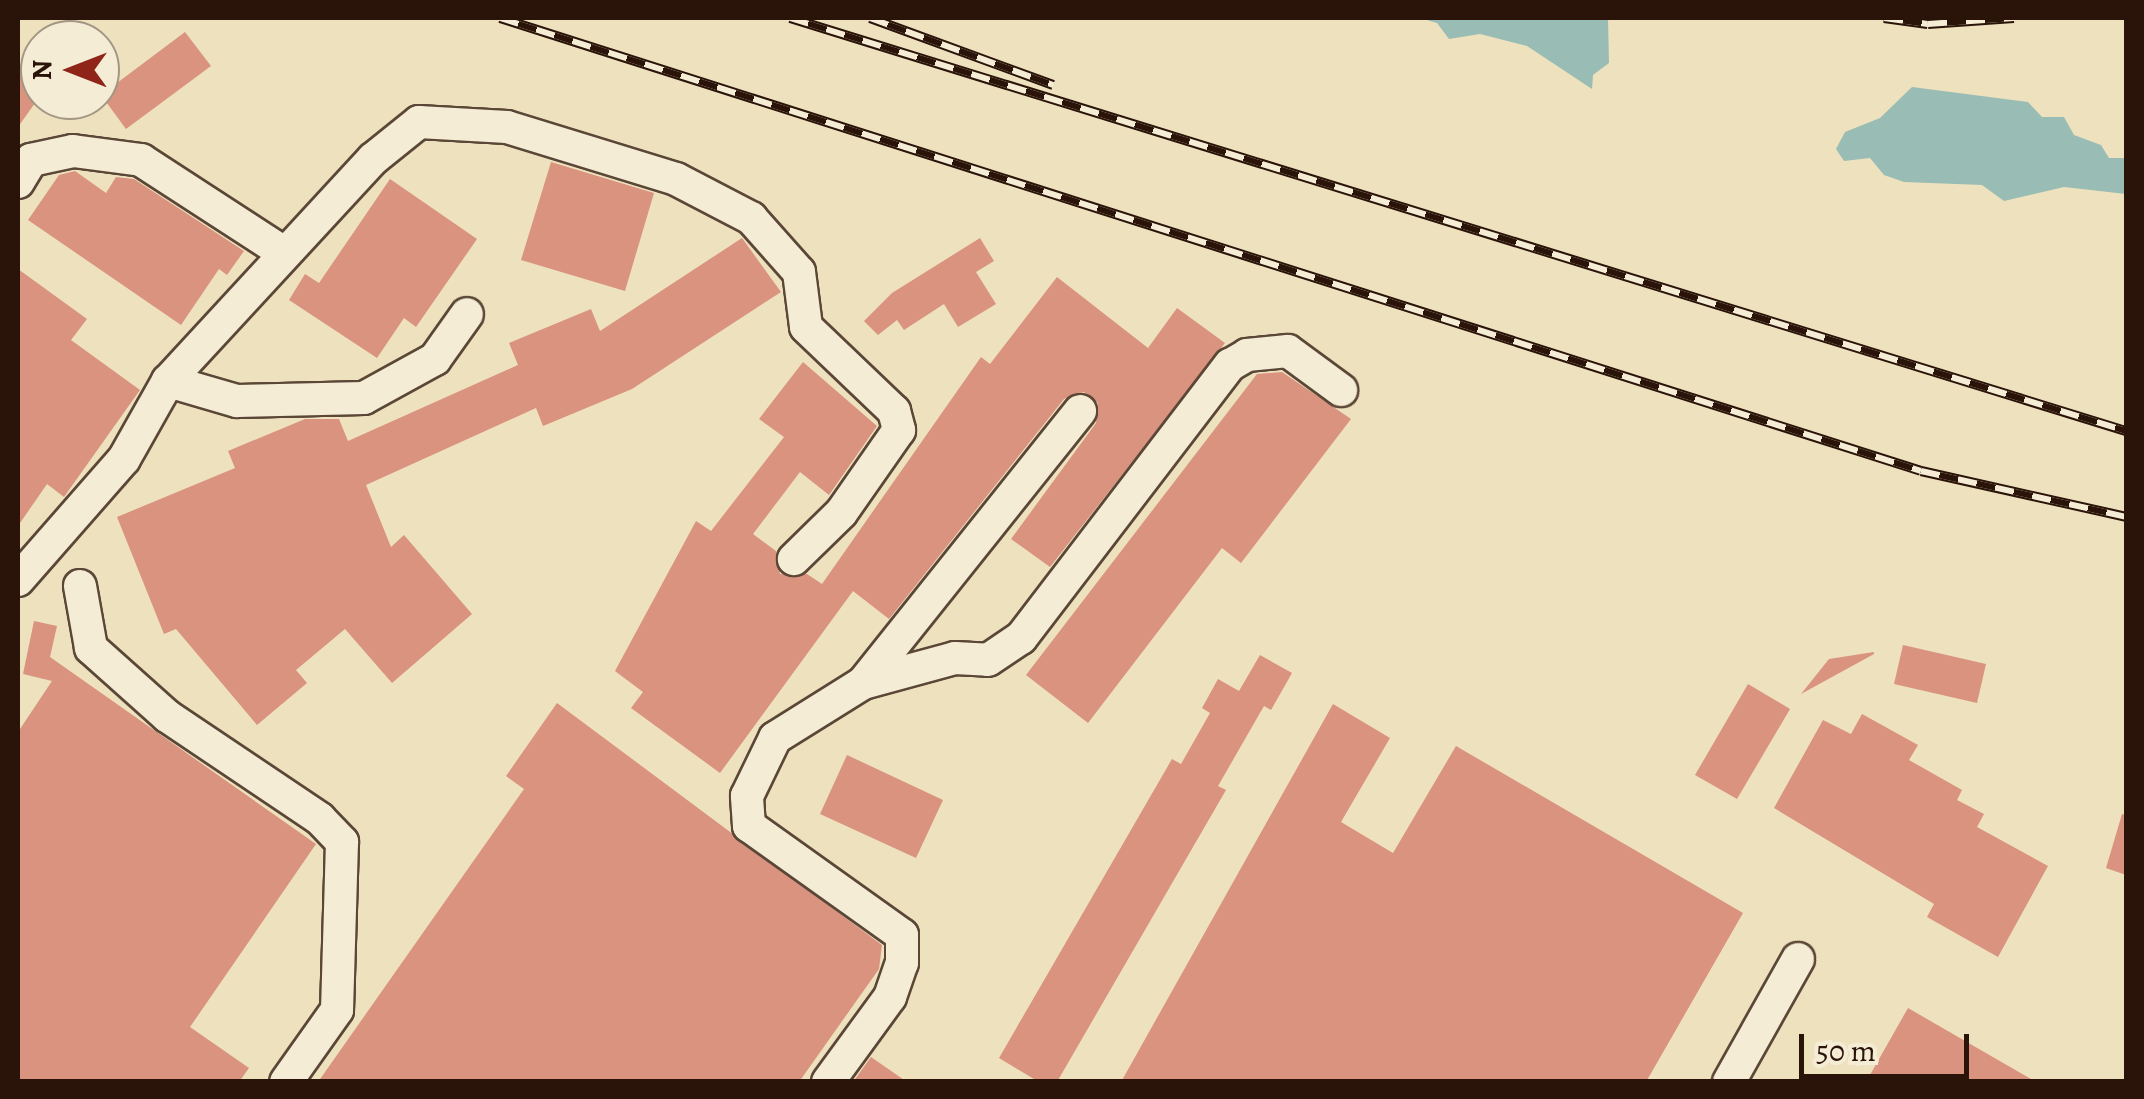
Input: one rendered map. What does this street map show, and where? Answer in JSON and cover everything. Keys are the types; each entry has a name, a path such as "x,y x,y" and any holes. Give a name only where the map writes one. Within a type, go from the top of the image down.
{"lane":[{"path":"18,580 124,459 168,381 373,159 419,122 507,127 676,180 751,218 799,272 806,328 894,410 899,430 842,513 794,558"},
{"path":"18,182 30,160 73,152 141,160 284,253"},
{"path":"168,381 237,401 364,398 436,359 468,314"},
{"path":"828,1082 890,997 902,964 902,935 749,826 746,796 775,738 863,683 955,658 988,660 1021,638 1230,366 1247,354 1288,351 1341,390"},
{"path":"863,683 1080,411"},
{"path":"80,586 91,648 167,716 342,842 337,1010 286,1082"},
{"path":"1729,1082 1798,959"}],"water":[{"path":"1420,18 1608,18 1609,63 1593,75 1592,89 1527,46 1480,34 1449,39 1437,23"},
{"path":"1912,87 2028,102 2042,117 2064,117 2074,135 2101,145 2109,158 2126,158 2126,194 2064,187 2004,201 1982,185 1904,182 1884,175 1870,158 1844,161 1836,149 1845,132 1880,118"}],"building":[{"path":"185,32 211,66 126,129 119,120 120,81"},
{"path":"18,63 23,120 18,127"},
{"path":"551,162 654,193 625,291 521,260"},
{"path":"75,171 106,193 116,177 134,179 244,251 227,275 219,269 181,325 28,220 59,175"},
{"path":"390,179 477,239 416,327 404,318 377,358 289,300 305,274 319,283"},
{"path":"742,238 781,292 632,389 543,426 536,408 366,485 391,547 404,535 472,614 392,683 345,629 296,670 307,683 257,725 176,629 164,634 117,517 235,468 228,451 305,419 339,419 348,441 518,365 509,343 591,309 600,331"},
{"path":"980,238 994,261 976,272 996,304 958,327 944,304 904,330 897,320 878,335 864,321 892,293"},
{"path":"18,269 87,319 71,340 140,390 64,497 47,484 18,526"},
{"path":"1057,277 1148,348 1177,308 1225,343 1050,567 1011,539 1096,423 1098,403 1084,392 1064,399 889,619 853,591 720,773 631,708 643,692 615,671 696,521 711,531 784,437 759,419 803,362 877,426 829,495 800,472 753,534 776,551 780,574 807,574 822,584 981,357 990,364"},
{"path":"1282,372 1351,419 1241,563 1222,548 1088,723 1026,675 1257,374"},
{"path":"34,621 57,626 50,657 316,844 190,1027 249,1068 239,1082 18,1082 18,732 52,681 23,674"},
{"path":"1903,645 1986,664 1977,703 1894,684"},
{"path":"1874,654 1801,694 1829,659"},
{"path":"1260,655 1292,673 1271,710 1264,706 1218,786 1226,790 1057,1082 1039,1082 999,1058 1172,759 1181,764 1210,713 1202,708 1218,679 1239,691"},
{"path":"1748,684 1790,709 1737,799 1695,775"},
{"path":"557,703 882,945 879,969 799,1082 318,1082 524,789 506,776"},
{"path":"1333,704 1390,738 1341,822 1393,853 1456,746 1743,913 1646,1082 1121,1082"},
{"path":"1862,714 1918,745 1909,760 1962,790 1957,800 1984,814 1977,827 2048,866 1998,957 1927,917 1934,904 1774,808 1823,720 1851,734"},
{"path":"847,755 943,800 916,858 820,814"},
{"path":"2122,814 2126,815 2126,875 2106,868"},
{"path":"1908,1008 2036,1082 1866,1082"},
{"path":"871,1057 907,1082 853,1082"}],"railway":[{"path":"500,18 1921,471 2126,517"},
{"path":"790,18 2126,431"},
{"path":"870,18 1053,85"},
{"path":"1884,18 1928,24 2014,18"}]}
